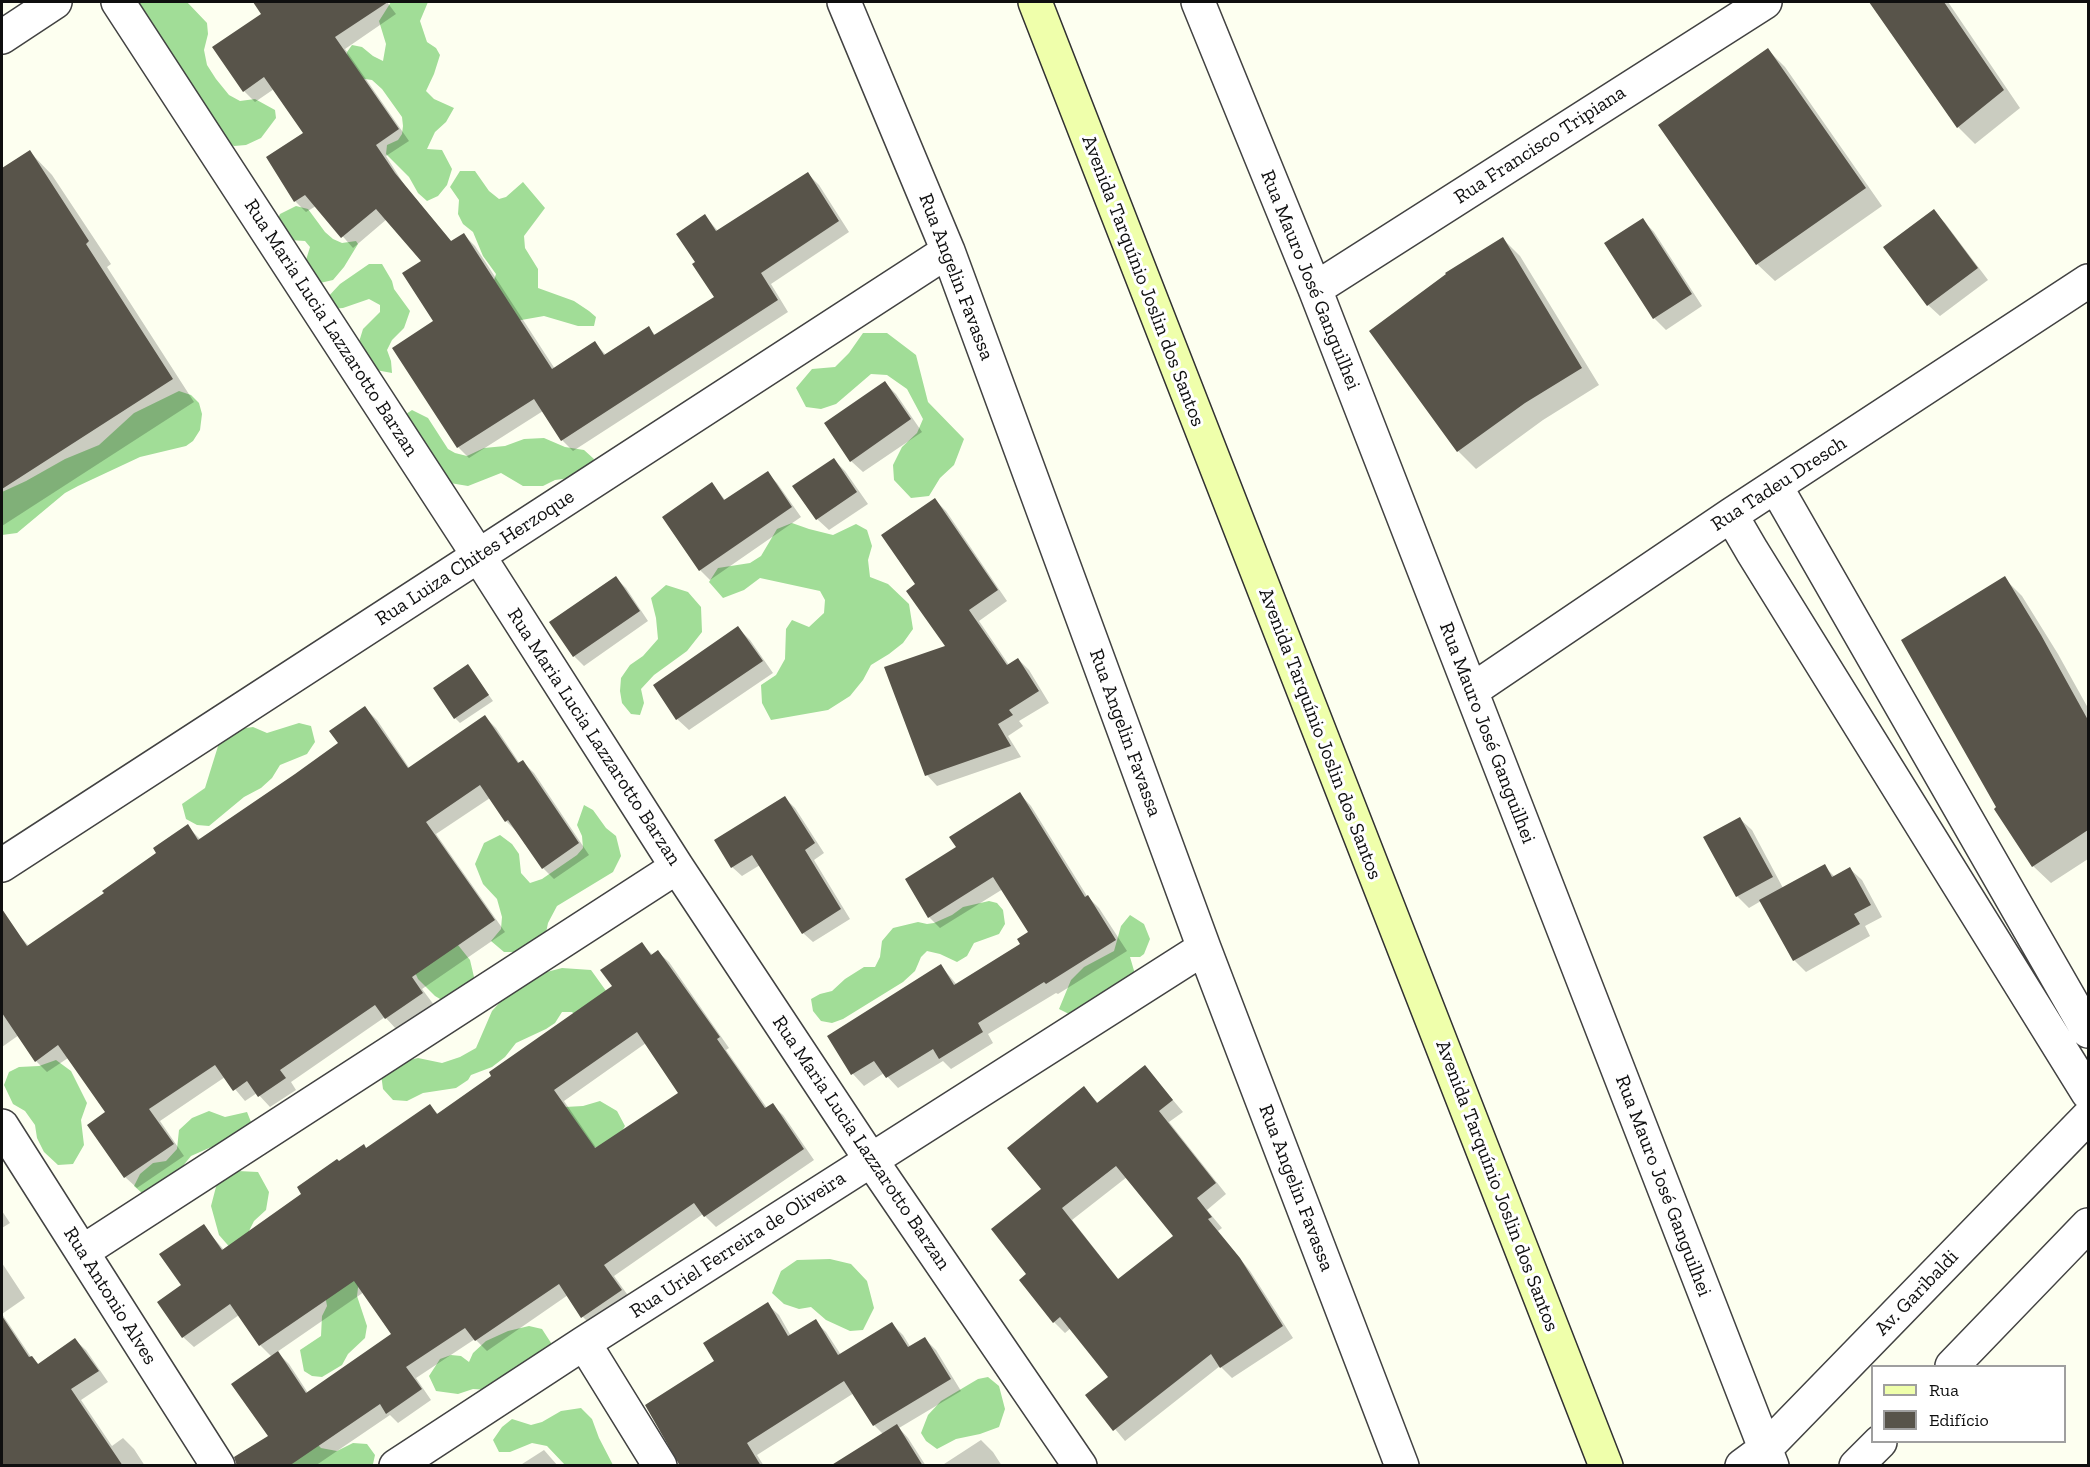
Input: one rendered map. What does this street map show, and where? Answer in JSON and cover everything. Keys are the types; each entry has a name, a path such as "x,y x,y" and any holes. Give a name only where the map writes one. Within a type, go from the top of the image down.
{"street":[{"path":"2,37 55,2"},
{"name":"Rua Maria Lucia Lazzarotto Barzan","path":"118,2 478,555 677,867 871,1160 1080,1466"},
{"name":"Rua Angelin Favassa","path":"844,2 948,250 1204,948 1402,1466"},
{"name":"Avenida Tarquínio Joslin dos Santos","path":"1035,2 1606,1466"},
{"name":"Rua Mauro José Ganguilhei","path":"1198,2 1315,289 1471,691 1760,1460"},
{"name":"Rua Francisco Tripiana","path":"1315,289 1766,2"},
{"name":"Rua Luiza Chites Herzoque","path":"2,865 948,250"},
{"name":"Rua Tadeu Dresch","path":"1471,691 1731,514 2084,293"},
{"path":"1776,487 2088,1031"},
{"path":"1731,514 2088,1094"},
{"path":"82,1252 677,867"},
{"name":"Rua Uriel Ferreira de Oliveira","path":"396,1466 584,1343 1204,948"},
{"name":"Av. Garibaldi","path":"1760,1460 2088,1118"},
{"name":"Rua Antonio Alves","path":"2,1126 218,1466"},
{"path":"1953,1365 2088,1226"},
{"path":"584,1343 660,1466"},
{"path":"1857,1466 1879,1443"}],"green space":[{"path":"138,2 187,2 207,23 208,34 204,50 207,65 216,79 229,95 240,101 255,99 275,110 276,118 261,138 246,145 234,146 220,139 208,122 196,89 170,67 138,9"},
{"path":"391,2 428,2 420,21 427,42 436,48 440,55 426,91 434,99 454,108 446,122 435,132 427,149 442,150 452,169 447,185 438,196 427,201 418,193 409,177 386,154 387,145 398,140 402,134 402,117 382,89 372,80 358,78 348,64 347,52 352,45 362,47 383,61 386,44 379,21"},
{"path":"460,171 475,171 489,191 499,199 506,197 523,182 545,208 524,236 525,248 538,269 538,288 574,301 589,311 596,317 594,326 578,326 544,316 510,322 493,283 496,274 483,256 473,232 463,224 458,214 459,200 450,187"},
{"path":"296,206 308,209 333,239 342,243 356,241 358,244 333,280 320,283 309,274 306,260 310,247 305,241 289,240 275,226 280,214"},
{"path":"369,264 382,264 394,289 410,311 404,328 392,340 387,350 392,373 376,370 360,354 359,342 363,329 380,312 380,305 369,299 343,308 331,309 326,299 340,284"},
{"path":"863,333 887,333 916,355 928,402 964,439 954,465 940,478 929,496 911,498 894,480 893,465 902,447 917,433 923,419 907,389 887,375 871,374 836,404 821,409 806,407 796,388 812,369 835,367 849,353"},
{"path":"179,391 191,395 199,403 202,414 200,430 193,441 186,446 140,457 78,486 65,493 17,533 2,535 2,492 65,459 99,445 134,413"},
{"path":"412,410 428,418 448,449 455,453 467,456 484,448 505,446 524,439 544,438 565,447 584,450 594,459 588,471 570,478 555,480 543,486 523,486 501,473 468,486 444,482 403,416"},
{"path":"792,523 833,535 856,524 867,530 872,546 868,560 870,577 888,584 909,604 913,629 903,643 871,665 850,696 828,710 771,720 762,703 761,685 776,675 785,659 786,629 792,620 809,627 824,613 825,600 820,591 760,578 744,590 723,598 709,582 718,568 750,563 761,556 777,529"},
{"path":"666,585 688,592 701,607 702,632 687,651 654,675 641,689 644,703 640,715 631,714 622,703 621,678 630,665 643,656 658,639 651,598"},
{"path":"299,723 311,726 315,742 307,754 280,765 272,778 261,788 244,797 209,826 197,825 186,819 182,804 205,788 219,743 231,730 253,727 267,733"},
{"path":"584,805 593,810 606,828 616,836 621,856 613,872 557,906 548,923 544,943 520,952 504,952 491,941 501,929 502,917 497,899 483,884 475,864 484,843 500,835 512,844 519,854 521,873 530,883 542,879 577,855 583,848 582,836 577,825"},
{"path":"989,901 997,903 1003,910 1005,924 999,934 974,943 967,956 957,962 927,951 921,957 915,971 903,982 843,1019 832,1023 821,1021 813,1011 811,999 832,991 864,967 875,967 880,957 882,941 893,928 918,922 934,923 963,907"},
{"path":"1130,915 1144,924 1150,939 1144,954 1140,957 1130,957 1135,974 1071,1015 1059,1009 1071,980 1084,967 1114,951 1121,926"},
{"path":"458,945 470,960 474,977 471,992 447,1003 435,996 418,979 412,966"},
{"path":"562,968 591,970 609,995 585,1025 572,1012 562,1012 555,1023 516,1043 505,1057 492,1067 471,1075 468,1080 456,1088 423,1093 407,1101 393,1100 383,1089 381,1074 393,1064 418,1058 442,1063 476,1048 492,1011 514,987 539,974"},
{"path":"56,1060 71,1071 87,1103 81,1120 84,1145 73,1164 58,1165 44,1152 37,1138 35,1125 25,1111 13,1104 4,1085 9,1072 19,1067 39,1066"},
{"path":"600,1101 617,1111 625,1126 614,1145 583,1151 565,1107 583,1106"},
{"path":"209,1111 225,1117 247,1112 251,1122 241,1138 191,1156 169,1183 156,1193 142,1193 134,1186 140,1174 153,1163 166,1161 177,1149 179,1130 192,1118"},
{"path":"238,1171 258,1172 269,1192 266,1210 254,1221 249,1231 252,1248 233,1251 219,1235 211,1206 217,1183"},
{"path":"333,1252 360,1284 357,1296 367,1326 365,1338 348,1354 342,1365 322,1377 312,1376 304,1371 300,1350 321,1336 322,1316 327,1306 324,1289"},
{"path":"830,1259 851,1264 867,1281 874,1308 863,1330 850,1331 826,1320 811,1307 799,1309 784,1304 772,1293 781,1271 797,1260"},
{"path":"529,1326 542,1329 553,1346 490,1390 473,1389 458,1394 436,1391 429,1376 440,1359 451,1355 461,1356 469,1362 473,1353 486,1341 508,1331"},
{"path":"988,1377 999,1386 1005,1409 999,1427 956,1439 937,1449 926,1441 921,1433 928,1415 941,1401 978,1379"},
{"path":"581,1408 592,1419 613,1465 565,1465 547,1446 532,1443 510,1452 499,1452 493,1440 502,1427 512,1419 531,1425 542,1422 561,1411"},
{"path":"306,1432 321,1448 337,1451 353,1443 367,1444 375,1455 373,1464 371,1466 289,1465"}],"building":[{"path":"253,2 388,2 335,37 399,129 376,145 395,173 451,241 464,233 552,369 595,341 604,355 649,326 654,335 714,297 692,264 695,262 676,234 705,214 716,231 808,172 839,221 761,273 778,300 561,441 534,399 457,448 392,348 433,321 402,273 421,261 376,209 341,238 305,195 294,202 266,157 303,133 264,77 243,92 212,47 261,14"},
{"path":"1869,2 1944,2 2004,90 1957,128"},
{"path":"1768,48 1866,188 1756,265 1658,125"},
{"path":"30,150 89,241 86,244 173,379 2,489 2,168"},
{"path":"1934,209 1978,268 1927,306 1883,247"},
{"path":"1643,218 1692,294 1653,319 1604,243"},
{"path":"1503,237 1582,368 1525,403 1457,452 1369,331 1445,273"},
{"path":"885,381 911,419 850,462 824,423"},
{"path":"834,458 857,492 816,520 792,486"},
{"path":"768,471 792,507 699,571 662,517 712,482 724,500"},
{"path":"935,498 998,590 969,610 1007,665 1018,658 1039,691 1009,710 1013,715 998,724 1011,746 925,776 884,667 945,646 906,591 915,584 881,535"},
{"path":"616,576 640,611 573,657 549,622"},
{"path":"2005,576 2088,720 2088,830 2032,867 1994,809 1996,807 1901,640"},
{"path":"738,626 763,661 676,720 653,685"},
{"path":"468,664 489,695 454,719 433,688"},
{"path":"365,706 408,768 485,715 518,763 523,760 579,843 542,869 508,820 505,822 480,785 426,822 495,920 412,977 423,993 385,1019 375,1005 280,1070 286,1078 258,1097 247,1081 233,1091 215,1065 149,1109 174,1144 124,1178 87,1125 105,1112 58,1045 35,1062 2,1013 2,909 27,946 104,893 102,891 156,853 153,848 188,824 198,840 295,774 338,743 329,731"},
{"path":"1020,792 1085,897 1088,895 1116,940 978,1023 983,1032 939,1059 933,1049 886,1078 874,1061 851,1075 827,1036 941,964 954,985 1020,944 1017,939 1028,932 993,877 928,918 905,879 956,847 949,837"},
{"path":"785,796 815,843 805,850 841,909 802,934 752,855 731,868 714,840"},
{"path":"1740,817 1773,877 1736,897 1703,837"},
{"path":"1825,864 1832,877 1850,867 1871,905 1854,914 1860,924 1793,961 1759,900"},
{"path":"642,942 651,955 658,950 720,1037 717,1039 765,1108 773,1103 804,1149 704,1217 694,1203 604,1265 622,1290 581,1318 559,1284 475,1341 465,1328 406,1367 422,1389 386,1414 380,1404 289,1466 237,1466 234,1457 268,1436 231,1384 278,1351 306,1393 391,1334 354,1281 259,1346 230,1304 182,1338 157,1302 181,1285 159,1254 204,1224 222,1250 301,1194 297,1187 337,1159 339,1161 364,1144 366,1148 430,1104 437,1114 491,1076 489,1072 612,986 600,970","holes":["637,1032 678,1093 595,1148 554,1090"]},
{"path":"1145,1065 1173,1100 1159,1111 1216,1183 1197,1198 1212,1217 1208,1219 1240,1258 1283,1326 1220,1368 1211,1354 1113,1431 1085,1395 1108,1377 1060,1317 1053,1323 1019,1280 1026,1274 991,1229 1041,1189 1007,1148 1084,1086 1097,1103","holes":["1116,1166 1173,1236 1118,1279 1062,1208"]},
{"path":"768,1302 788,1336 816,1319 838,1355 892,1322 908,1347 925,1337 951,1379 873,1426 844,1381 747,1443 761,1466 680,1466 645,1405 714,1361 703,1343"},
{"path":"2,1316 29,1357 32,1356 38,1364 75,1338 99,1371 71,1389 123,1466 2,1466"},
{"path":"897,1424 923,1466 830,1466"}]}
